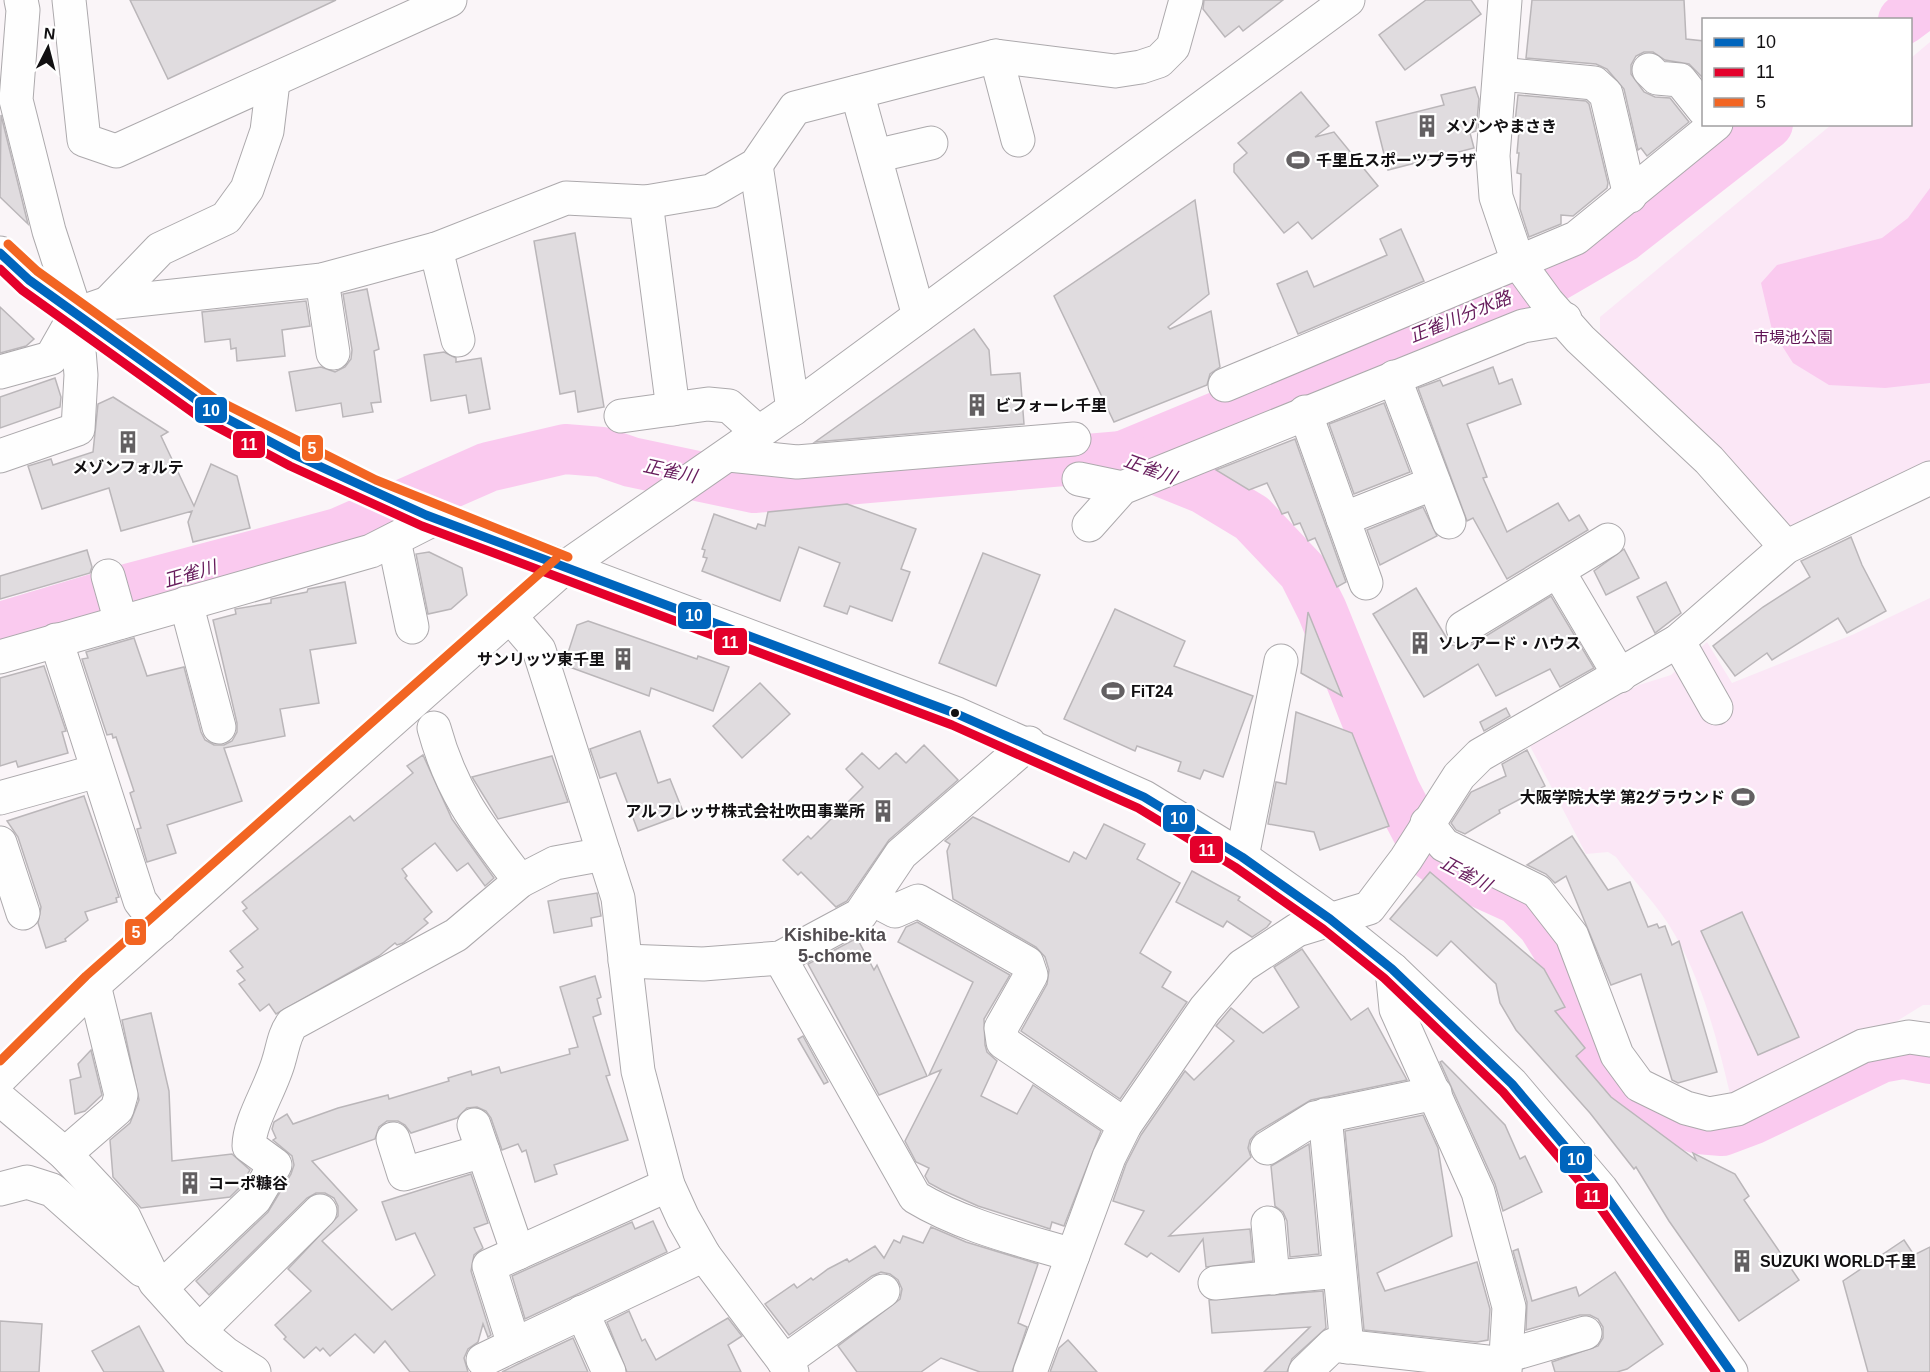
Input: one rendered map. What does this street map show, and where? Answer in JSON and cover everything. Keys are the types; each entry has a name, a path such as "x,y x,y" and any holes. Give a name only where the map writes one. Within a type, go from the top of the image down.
{"street":[{"path":"0,456 78,429 81,375 76,314 49,231 16,100 23,10 21,0"},
{"path":"69,0 84,140 116,151 273,82 450,0"},
{"path":"0,372 51,358 76,314 108,303 322,280 436,249 566,198 646,202 711,191 756,165 795,108 996,56 1114,71 1141,67 1159,61 1173,47 1186,0"},
{"path":"0,1078 94,985 508,615 564,568 793,409 1348,0"},
{"path":"1505,0 1493,156 1496,197 1523,268 1580,339 1709,460 1786,547"},
{"path":"996,56 1018,140"},
{"path":"1649,70 1657,78 1680,80 1702,108"},
{"path":"1500,74 1594,83 1606,94 1630,196"},
{"path":"108,303 160,249 226,218 248,189 267,130 273,82"},
{"path":"857,92 919,316"},
{"path":"1225,386 1523,268 1576,238 1715,126"},
{"path":"875,156 931,143"},
{"path":"756,165 793,409"},
{"path":"646,202 673,409"},
{"path":"436,249 458,340"},
{"path":"0,253 29,280 209,409 370,491 564,568 935,705 1029,743 1144,797 1242,857 1330,919 1392,969 1512,1084 1601,1189 1731,1372"},
{"path":"322,280 333,353"},
{"path":"1089,525 1122,488 1557,311"},
{"path":"1394,377 1449,522"},
{"path":"621,416 708,404 729,406 759,433"},
{"path":"1305,412 1366,583"},
{"path":"729,455 797,462 1074,439"},
{"path":"1030,1372 1109,1157 1125,1125 1205,1009 1242,966 1297,930 1369,908 1406,859 1463,770 1480,755 1678,641 1786,547 1930,478"},
{"path":"1078,479 1122,488"},
{"path":"1343,519 1434,483"},
{"path":"0,657 371,552 431,517"},
{"path":"394,540 412,627"},
{"path":"1463,628 1608,540"},
{"path":"1558,571 1620,676"},
{"path":"108,576 121,622"},
{"path":"186,603 219,727"},
{"path":"508,615 539,650 618,898 638,1071 668,1185 704,1255 788,1367 883,1291"},
{"path":"56,640 140,901 160,927"},
{"path":"1678,641 1716,708"},
{"path":"1242,857 1281,661"},
{"path":"434,728 443,761 470,815 520,881"},
{"path":"625,961 703,964 780,958 860,915 901,854 1029,743"},
{"path":"0,798 97,771"},
{"path":"1427,823 1444,845 1538,891 1572,936 1617,1055 1640,1085 1686,1108 1709,1114 1737,1109 1863,1047 1909,1037 1930,1040"},
{"path":"0,843 23,913"},
{"path":"158,1285 255,1199 275,1166 249,1146 249,1132 269,1091 285,1033 291,1024 456,935 520,881 555,863 604,854"},
{"path":"872,899 895,911 918,901 1027,963 1031,975 1001,1028 1002,1042 1125,1125"},
{"path":"780,958 915,1197 939,1211 984,1228 1073,1255"},
{"path":"1392,969 1396,1009 1478,1192 1509,1307 1506,1364"},
{"path":"65,1154 117,1109 121,1095 94,985"},
{"path":"1267,1148 1315,1118 1435,1093"},
{"path":"0,1099 65,1154 124,1217 158,1285"},
{"path":"1325,1116 1347,1347"},
{"path":"393,1139 404,1174 478,1138 518,1253"},
{"path":"0,1189 27,1182 52,1190 158,1285 199,1331 226,1354 254,1372"},
{"path":"514,1345 489,1266 668,1185"},
{"path":"199,1331 320,1211"},
{"path":"1268,1222 1273,1278"},
{"path":"483,1360 704,1255"},
{"path":"1215,1283 1339,1271"},
{"path":"582,1312 598,1369"},
{"path":"1305,1372 1333,1345 1506,1364 1585,1333"}],"green space":[{"name":"市場池公園","path":"1930,42 1930,470 1792,538 1600,342 1600,317 1830,126 1912,126 1912,57"},
{"name":"大阪学院大学 第2グラウンド","path":"1930,598 1930,1005 1923,1005 1889,1026 1731,1098 1706,1007 1679,942 1667,922 1616,857 1608,852 1586,854 1528,742 1639,685 1671,675 1707,642 1732,683 1852,635"}],"shaded area":[{"path":"1930,188 1930,383 1885,388 1829,385 1793,363 1772,330 1761,283 1777,265 1882,238 1908,218"}],"building":[{"path":"130,0 336,0 168,79"},
{"path":"1204,0 1283,0 1243,31 1239,26 1225,37 1203,9"},
{"path":"1426,0 1471,0 1481,14 1405,70 1379,35"},
{"path":"1532,0 1684,0 1686,39 1702,41 1702,77 1689,64 1665,60 1653,52 1644,52 1636,56 1631,65 1631,74 1644,92 1655,97 1670,98 1689,122 1647,156 1641,148 1638,150 1624,89 1607,69 1596,64 1526,58"},
{"name":"メゾンやまさき","path":"1475,87 1479,99 1476,131 1470,133 1474,148 1388,170 1376,122 1444,105 1441,95"},
{"name":"千里丘スポーツプラザ","path":"1301,92 1329,126 1315,137 1334,132 1378,186 1312,239 1298,222 1284,233 1234,172 1234,164 1247,153 1238,143"},
{"path":"1518,95 1586,101 1589,104 1608,183 1607,188 1573,216 1561,215 1561,224 1529,237 1520,209 1521,174 1517,173 1520,120 1515,122"},
{"path":"1,115 28,224 0,197"},
{"path":"1195,200 1209,294 1168,327 1170,329 1211,311 1220,367 1210,374 1207,385 1114,422 1054,296"},
{"path":"1401,229 1424,281 1298,334 1277,284 1307,271 1314,287 1387,255 1380,239"},
{"path":"575,233 604,407 578,412 575,391 560,394 534,241"},
{"path":"367,289 379,349 374,351 381,402 371,403 373,412 343,417 341,403 296,411 289,372 321,367 335,372 345,367 351,359 352,350 343,294"},
{"path":"306,301 310,326 282,330 285,356 237,361 236,348 231,349 230,339 205,342 202,312"},
{"path":"0,307 34,339 26,346 0,353"},
{"path":"974,329 989,350 991,375 1020,373 1024,424 815,442"},
{"path":"444,352 456,358 456,362 481,358 490,409 469,413 466,395 431,401 424,355"},
{"path":"1493,367 1499,384 1512,379 1521,404 1467,424 1487,477 1483,478 1507,532 1558,503 1569,521 1579,515 1588,530 1507,579 1473,518 1467,521 1418,388 1440,380 1443,386"},
{"path":"55,378 61,397 60,407 0,428 0,397"},
{"path":"113,397 168,432 161,436 194,506 211,464 237,476 250,528 193,542 188,522 192,511 121,531 109,488 42,509 28,466 51,459 53,465 93,452 98,404"},
{"path":"1384,403 1410,472 1354,494 1329,424"},
{"path":"1295,439 1346,582 1337,587 1315,538 1308,541 1300,523 1294,525 1288,512 1282,514 1267,483 1249,490 1216,470"},
{"path":"847,504 916,529 901,569 910,572 892,621 850,606 847,614 824,606 840,563 799,547 780,601 702,571 707,558 703,557 705,550 702,549 714,514 756,529 758,524 765,526 768,512"},
{"path":"1423,507 1437,536 1380,565 1367,530"},
{"path":"1851,537 1862,565 1886,611 1847,633 1838,618 1772,660 1767,653 1735,676 1713,646 1763,607 1810,577 1801,561"},
{"path":"1624,549 1639,578 1606,595 1594,571"},
{"path":"87,550 92,567 90,573 0,599 0,576"},
{"path":"429,552 462,568 467,595 451,609 428,614 416,554"},
{"path":"983,553 1040,575 996,686 939,663"},
{"path":"345,582 356,643 310,650 319,703 280,709 285,736 224,748 242,801 167,825 176,853 147,862 137,829 141,828 130,793 134,791 116,737 113,738 112,734 107,735 82,659 88,658 86,652 134,638 147,676 184,667 205,740 214,745 224,745 232,741 237,732 237,723 213,620 236,614 235,609 271,603 271,599"},
{"path":"1666,582 1681,613 1655,633 1637,597"},
{"path":"1416,588 1451,645 1463,647 1473,644 1551,596 1594,668 1560,687 1550,669 1496,696 1478,664 1424,697 1373,614"},
{"path":"1115,609 1185,641 1174,666 1253,696 1223,777 1204,770 1200,779 1178,771 1181,762 1137,746 1135,751 1064,719"},
{"path":"1308,612 1342,696 1301,673"},
{"name":"サンリッツ東千里","path":"588,621 697,659 698,656 729,667 713,711 651,688 649,696 564,665 577,625"},
{"path":"44,666 66,731 62,732 68,753 18,767 16,761 0,766 0,678"},
{"path":"760,683 790,714 742,758 713,726"},
{"path":"1506,708 1510,716 1484,731 1480,722"},
{"path":"1296,712 1352,733 1389,826 1320,850 1314,832 1268,824 1276,782 1286,784"},
{"path":"640,731 658,783 670,779 684,814 638,831 616,773 600,778 590,749"},
{"name":"アルフレッサ株式会社吹田事業所","path":"924,745 958,780 889,840 847,901 836,907 801,872 798,875 783,860 808,836 811,839 863,787 846,769 862,753 879,769 896,753 906,763"},
{"path":"1527,750 1545,786 1499,810 1500,813 1465,834 1456,830 1451,823 1471,792 1506,776 1502,764"},
{"path":"423,755 452,819 494,878 485,886 468,863 457,871 435,843 402,869 407,876 405,878 432,912 424,919 428,923 403,943 397,945 395,943 379,956 276,1014 269,1004 260,1011 239,984 245,980 237,971 243,967 230,951 258,929 243,911 247,908 242,902 350,816 354,821 413,773 407,766"},
{"path":"552,756 568,802 498,819 472,777"},
{"path":"84,796 119,897 116,898 117,902 85,912 88,920 65,939 66,941 46,948 38,923 41,907 18,837 7,821"},
{"path":"973,817 1069,862 1074,852 1086,859 1104,824 1145,844 1137,859 1180,883 1140,953 1171,972 1162,987 1187,1002 1120,1099 1021,1031 1047,984 1049,970 1045,957 1036,947 953,899 947,851 950,844 945,841"},
{"path":"1572,836 1608,890 1630,882 1648,927 1657,924 1659,928 1665,926 1672,945 1679,941 1717,1072 1678,1083 1672,1080 1641,974 1611,985 1566,876 1555,883 1546,874 1527,865"},
{"path":"1192,871 1240,897 1238,900 1271,922 1252,937 1227,921 1223,927 1176,902"},
{"path":"1430,872 1544,969 1565,1007 1555,1011 1585,1048 1576,1056 1611,1097 1696,1160 1693,1153 1735,1174 1749,1196 1744,1200 1799,1280 1739,1321 1669,1221 1636,1167 1634,1169 1590,1113 1516,1030 1500,1003 1496,984 1451,941 1437,956 1390,919"},
{"path":"597,893 601,916 591,918 592,926 554,933 548,901"},
{"path":"1742,912 1799,1037 1758,1055 1701,931"},
{"path":"917,922 1010,975 984,1019 987,1052 997,1061 981,1096 1017,1114 1033,1085 1101,1131 1064,1226 1052,1222 1050,1229 978,1206 942,1190 929,1183 925,1176 929,1168 916,1162 905,1141 941,1070 929,1075 973,982 898,942 906,927"},
{"path":"857,938 874,970 877,965 927,1076 879,1095 808,964"},
{"path":"1302,949 1351,1020 1368,1008 1407,1080 1311,1100 1257,1132 1250,1140 1248,1148 1251,1157 1169,1236 1250,1229 1253,1261 1206,1267 1203,1239 1179,1272 1151,1253 1147,1257 1125,1244 1144,1211 1113,1201 1126,1164 1141,1135 1185,1071 1194,1080 1234,1041 1216,1026 1231,1008 1263,1033 1299,1007 1274,967"},
{"path":"595,976 601,997 597,999 601,1014 593,1017 610,1075 606,1076 628,1140 554,1165 557,1174 535,1182 526,1150 522,1152 518,1144 502,1150 491,1118 486,1111 477,1107 467,1108 457,1118 411,1133 405,1125 398,1121 387,1121 379,1127 375,1139 312,1161 357,1210 322,1241 392,1310 435,1275 415,1233 396,1240 382,1202 471,1174 488,1223 474,1228 483,1248 474,1255 471,1271 491,1335 488,1337 483,1324 478,1342 468,1349 464,1358 468,1372 410,1372 385,1341 374,1353 355,1334 330,1356 323,1348 320,1351 316,1347 304,1358 284,1339 286,1337 275,1325 311,1291 288,1269 338,1216 338,1206 334,1198 325,1193 316,1193 307,1198 209,1295 196,1281 268,1212 291,1174 294,1165 292,1156 273,1140 276,1138 272,1129 274,1122 287,1114 293,1124 338,1108 388,1095 389,1099 449,1081 448,1078 471,1071 472,1075 499,1067 501,1073 570,1054 569,1049 578,1047 560,987"},
{"path":"151,1013 169,1091 172,1161 232,1154 250,1170 240,1187 230,1197 141,1208 113,1177 110,1140 130,1123 139,1100 122,1020"},
{"path":"803,1036 828,1082 824,1084 798,1039"},
{"path":"91,1050 102,1095 85,1111 75,1114 70,1080 81,1077 78,1064"},
{"path":"1442,1061 1505,1125 1520,1159 1525,1156 1542,1192 1503,1211 1495,1184 1440,1062"},
{"path":"1423,1115 1438,1148 1452,1236 1377,1273 1385,1291 1477,1262 1490,1309 1488,1340 1477,1342 1364,1330 1345,1131"},
{"path":"1309,1144 1319,1254 1290,1257 1287,1221 1283,1212 1275,1206 1271,1166"},
{"path":"653,1221 667,1252 525,1319 512,1276 632,1222 635,1229"},
{"path":"931,1227 966,1242 1038,1264 1018,1323 1027,1327 1012,1372 980,1372 941,1358 921,1372 857,1372 838,1346 900,1299 902,1289 898,1280 890,1274 881,1272 872,1276 789,1335 765,1304 794,1284 797,1288 811,1278 813,1280 847,1259 849,1262 875,1246 884,1258 894,1240 900,1243 903,1236 923,1243"},
{"path":"1904,1240 1914,1255 1930,1247 1930,1372 1868,1372 1843,1281"},
{"path":"1518,1249 1532,1301 1576,1287 1579,1296 1615,1272 1663,1344 1627,1369 1617,1372 1555,1372 1552,1362 1598,1346 1603,1338 1603,1327 1598,1319 1590,1315 1580,1315 1526,1330 1527,1302 1513,1251"},
{"path":"1323,1291 1326,1328 1292,1359 1287,1372 1264,1372 1310,1327 1212,1333 1209,1300"},
{"path":"629,1311 642,1341 645,1339 656,1360 728,1318 742,1336 728,1345 741,1372 627,1372 607,1322"},
{"path":"0,1321 42,1324 39,1372 0,1372"},
{"path":"139,1326 164,1372 104,1372 92,1351"},
{"path":"573,1338 588,1372 502,1372 522,1362"},
{"path":"1068,1340 1097,1372 1050,1372 1059,1348"}],"waterway":[{"name":"正雀川分水路","path":"1906,18 1930,0"},
{"name":"正雀川分水路","path":"1122,456 1555,277 1622,238 1765,126"},
{"name":"正雀川","path":"0,627 131,588 338,533 488,467 565,449 602,452 631,462 754,488 1122,456 1204,489 1252,518 1303,572 1322,610 1395,790 1428,853 1450,869 1518,900 1542,924 1557,948 1588,1039 1614,1080 1645,1103 1675,1120 1698,1129 1722,1131 1754,1119 1881,1058 1903,1054 1930,1059"}],"transit line":[{"name":"5","path":"8,244 37,271 215,399 376,480 568,557"},
{"name":"10","path":"0,253 29,280 209,409 295,455 426,515 957,714 1144,797 1242,857 1330,919 1392,969 1512,1084 1601,1189 1731,1372"},
{"name":"11","path":"0,269 22,290 202,419 290,466 422,526 952,725 1138,808 1235,867 1323,929 1384,978 1503,1092 1592,1196 1716,1372"},
{"name":"5","path":"0,1061 86,976 556,559"}],"place":[{"name":"メゾンやまさき","path":"1427,126"},
{"name":"千里丘スポーツプラザ","path":"1298,160"},
{"name":"ビフォーレ千里","path":"977,405"},
{"name":"メゾンフォルテ","path":"128,442"},
{"name":"ソレアード・ハウス","path":"1420,643"},
{"name":"サンリッツ東千里","path":"623,659"},
{"name":"FiT24","path":"1113,691"},
{"name":"大阪学院大学 第2グラウンド","path":"1743,797"},
{"name":"アルフレッサ株式会社吹田事業所","path":"883,811"},
{"name":"コーポ糠谷","path":"190,1183"},
{"name":"SUZUKI WORLD千里","path":"1742,1261"}],"district":[{"name":"Kishibe-kita 5-chome","path":"835,945"}]}
